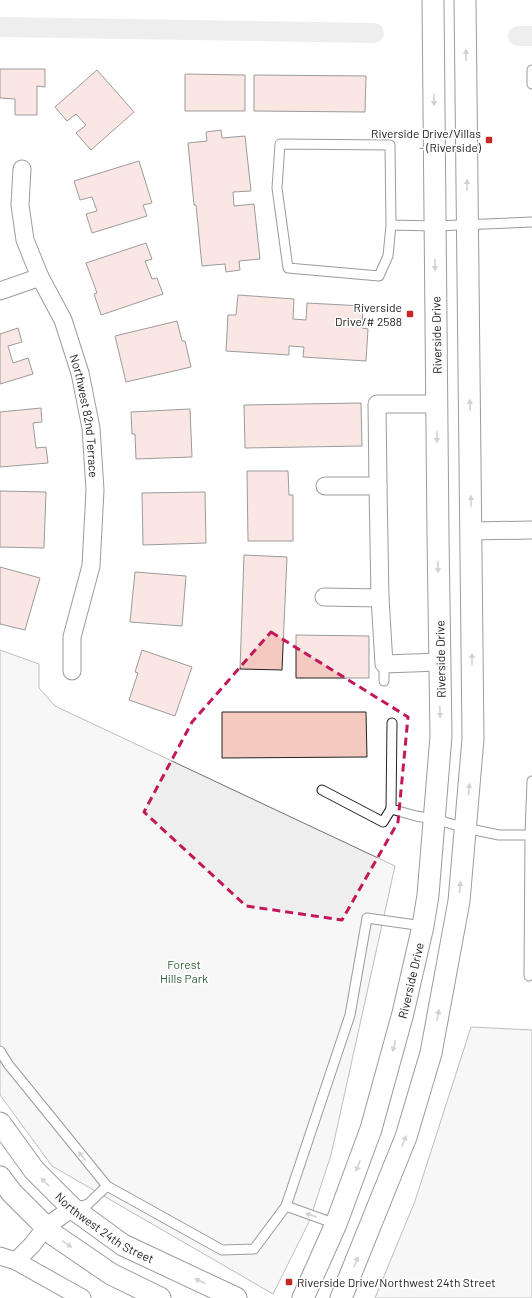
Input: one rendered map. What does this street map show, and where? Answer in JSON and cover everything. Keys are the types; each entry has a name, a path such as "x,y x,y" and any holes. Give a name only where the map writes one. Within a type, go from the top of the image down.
{"street":[{"name":"Riverside Drive","path":"303,1298 336,1224 371,1130 403,1013 423,926 428,895 441,736 436,404 433,0"},
{"path":"341,1298 406,1137 431,1053 459,901 473,739 465,0"},
{"name":"Northwest 82nd Terrace","path":"22,169 20,206 25,240 40,277 63,320 80,373 91,428 95,490 91,566 72,638 72,671"},
{"path":"0,291 40,277"},
{"path":"436,404 377,404 378,486 380,598 384,673 440,662"},
{"path":"326,486 378,486"},
{"path":"471,531 532,530"},
{"path":"324,597 380,598"},
{"name":"Northwest 24th Street","path":"0,1123 34,1170 72,1208 123,1245 236,1298"},
{"path":"0,1177 12,1193 54,1234 110,1274 160,1298"},
{"path":"16,1261 32,1245 46,1227 72,1208"},
{"path":"0,1256 16,1261 82,1298"}],"lane":[{"path":"532,70 532,84"},
{"path":"280,144 390,145 391,225 388,256 379,276 288,268 276,188 280,144"},
{"path":"391,225 435,226 532,222"},
{"path":"322,790 383,822 391,809 392,722"},
{"path":"529,976 532,781"},
{"path":"391,809 465,828 500,835 531,835"},
{"path":"0,1051 8,1064 106,1186 222,1250 254,1249 286,1206 350,1015 367,918 423,926"},
{"path":"72,1208 88,1204 106,1186"},
{"path":"286,1206 336,1224"}],"highlighted area":[{"path":"271,632 408,717 398,822 342,920 246,906 144,812 192,722"}],"green space":[{"name":"Forest Hills Park","path":"0,650 39,664 39,688 55,706 395,866 331,1155 309,1222 273,1294 52,1166 0,1095"},
{"path":"471,1027 532,1030 532,1298 375,1298 415,1201"}],"building":[{"path":"0,69 45,69 45,87 37,86 37,115 15,115 15,99 0,98"},
{"path":"97,70 134,112 91,150 76,133 86,125 76,114 67,121 55,107"},
{"path":"185,74 245,75 245,111 185,111"},
{"path":"254,75 366,76 365,112 254,111"},
{"path":"221,130 222,138 245,136 251,191 233,192 234,206 254,204 260,259 239,261 240,270 226,272 225,264 202,266 188,143 207,141 206,132"},
{"path":"139,161 152,203 143,205 147,216 92,233 86,214 97,211 92,197 80,200 74,181"},
{"path":"146,243 152,259 145,261 152,279 157,278 163,294 101,315 94,294 97,293 86,263"},
{"path":"238,295 294,299 293,319 306,320 307,303 363,306 362,328 368,329 366,361 303,357 304,347 289,346 289,355 226,351 228,315 236,315"},
{"path":"177,321 182,341 185,341 191,367 126,382 115,336"},
{"path":"18,328 22,342 8,346 13,363 28,358 33,374 0,384 0,334"},
{"path":"361,403 362,446 245,448 244,405"},
{"path":"41,408 42,422 33,423 36,448 46,447 48,463 0,467 0,412"},
{"path":"190,409 192,457 136,459 135,434 132,434 131,412"},
{"path":"247,471 288,471 289,495 293,495 293,541 248,541"},
{"path":"0,491 46,492 44,548 0,547"},
{"path":"205,492 206,543 143,545 142,493"},
{"path":"244,555 287,557 282,670 240,669"},
{"path":"0,567 40,578 25,630 0,624"},
{"path":"135,572 186,576 182,626 130,622"},
{"path":"296,635 369,636 369,678 296,678"},
{"path":"142,650 192,667 175,716 129,700 138,673 135,672"},
{"path":"222,712 366,712 367,757 222,758"}],"waterway":[{"path":"0,27 374,33"},
{"path":"518,36 532,36"}],"place":[{"name":"Riverside Drive/Villas - (Riverside)","path":"489,140"},
{"name":"Riverside Drive/# 2588","path":"410,314"},
{"name":"Riverside Drive/Northwest 24th Street","path":"289,1282"}]}
